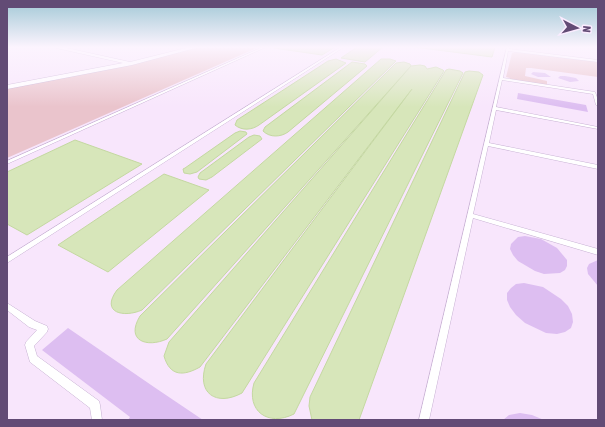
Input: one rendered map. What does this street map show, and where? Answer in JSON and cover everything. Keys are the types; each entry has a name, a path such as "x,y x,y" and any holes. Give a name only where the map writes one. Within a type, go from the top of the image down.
{"street":[{"path":"7,87 112,67"}],"lane":[{"path":"7,163 221,67"},
{"path":"7,260 312,67"},
{"path":"424,420 504,67"},
{"path":"501,79 594,93 598,105"},
{"path":"494,108 598,128"},
{"path":"486,144 598,168"},
{"path":"470,215 598,252"},
{"path":"7,306 32,324 44,329 29,346 33,359 95,406 97,420"}],"shaded area":[{"path":"118,67 214,67 7,158 7,89"},
{"path":"319,67 340,67 259,125 247,129 241,128 235,125 237,120"},
{"path":"345,67 366,67 288,132 282,135 272,136 263,131 265,127"},
{"path":"372,67 390,67 142,310 128,313 116,312 111,304 112,298 117,290"},
{"path":"392,67 410,67 167,339 152,343 140,340 135,331 140,316"},
{"path":"410,67 426,67 427,69 436,67 444,71 242,393 233,397 224,398 217,398 210,395 206,390 204,383 206,364 412,89 200,367 183,373 178,373 170,368 164,356 169,342"},
{"path":"509,67 598,67 598,77 526,68 525,76 547,81 547,85 506,77"},
{"path":"449,69 463,73 294,414 276,419 261,414 256,409 253,401 252,393 254,383 446,70"},
{"path":"465,72 479,72 483,75 359,420 312,420 309,406 310,397"},
{"path":"240,131 246,132 247,134 197,172 190,174 184,173 183,169"},
{"path":"254,135 260,136 262,139 212,177 206,180 199,179 198,177 200,173 249,137"},
{"path":"75,140 142,164 27,235 7,224 7,172"},
{"path":"164,174 209,190 108,272 58,245"}],"building":[{"path":"533,72 545,73 551,77 538,77 531,74"},
{"path":"560,76 576,78 579,81 570,82 558,78"},
{"path":"518,93 586,105 588,112 517,99"},
{"path":"525,236 541,239 557,248 567,260 565,270 560,273 544,274 535,271 518,261 510,249 511,244 518,237"},
{"path":"598,260 598,286 588,274 587,268 589,264"},
{"path":"524,283 543,287 561,299 568,306 572,314 573,322 571,328 565,332 557,334 546,333 525,323 516,315 507,300 507,293 516,284"},
{"path":"68,328 203,420 128,420 130,417 42,350"},
{"path":"520,413 532,415 544,420 503,420 509,415"}]}
